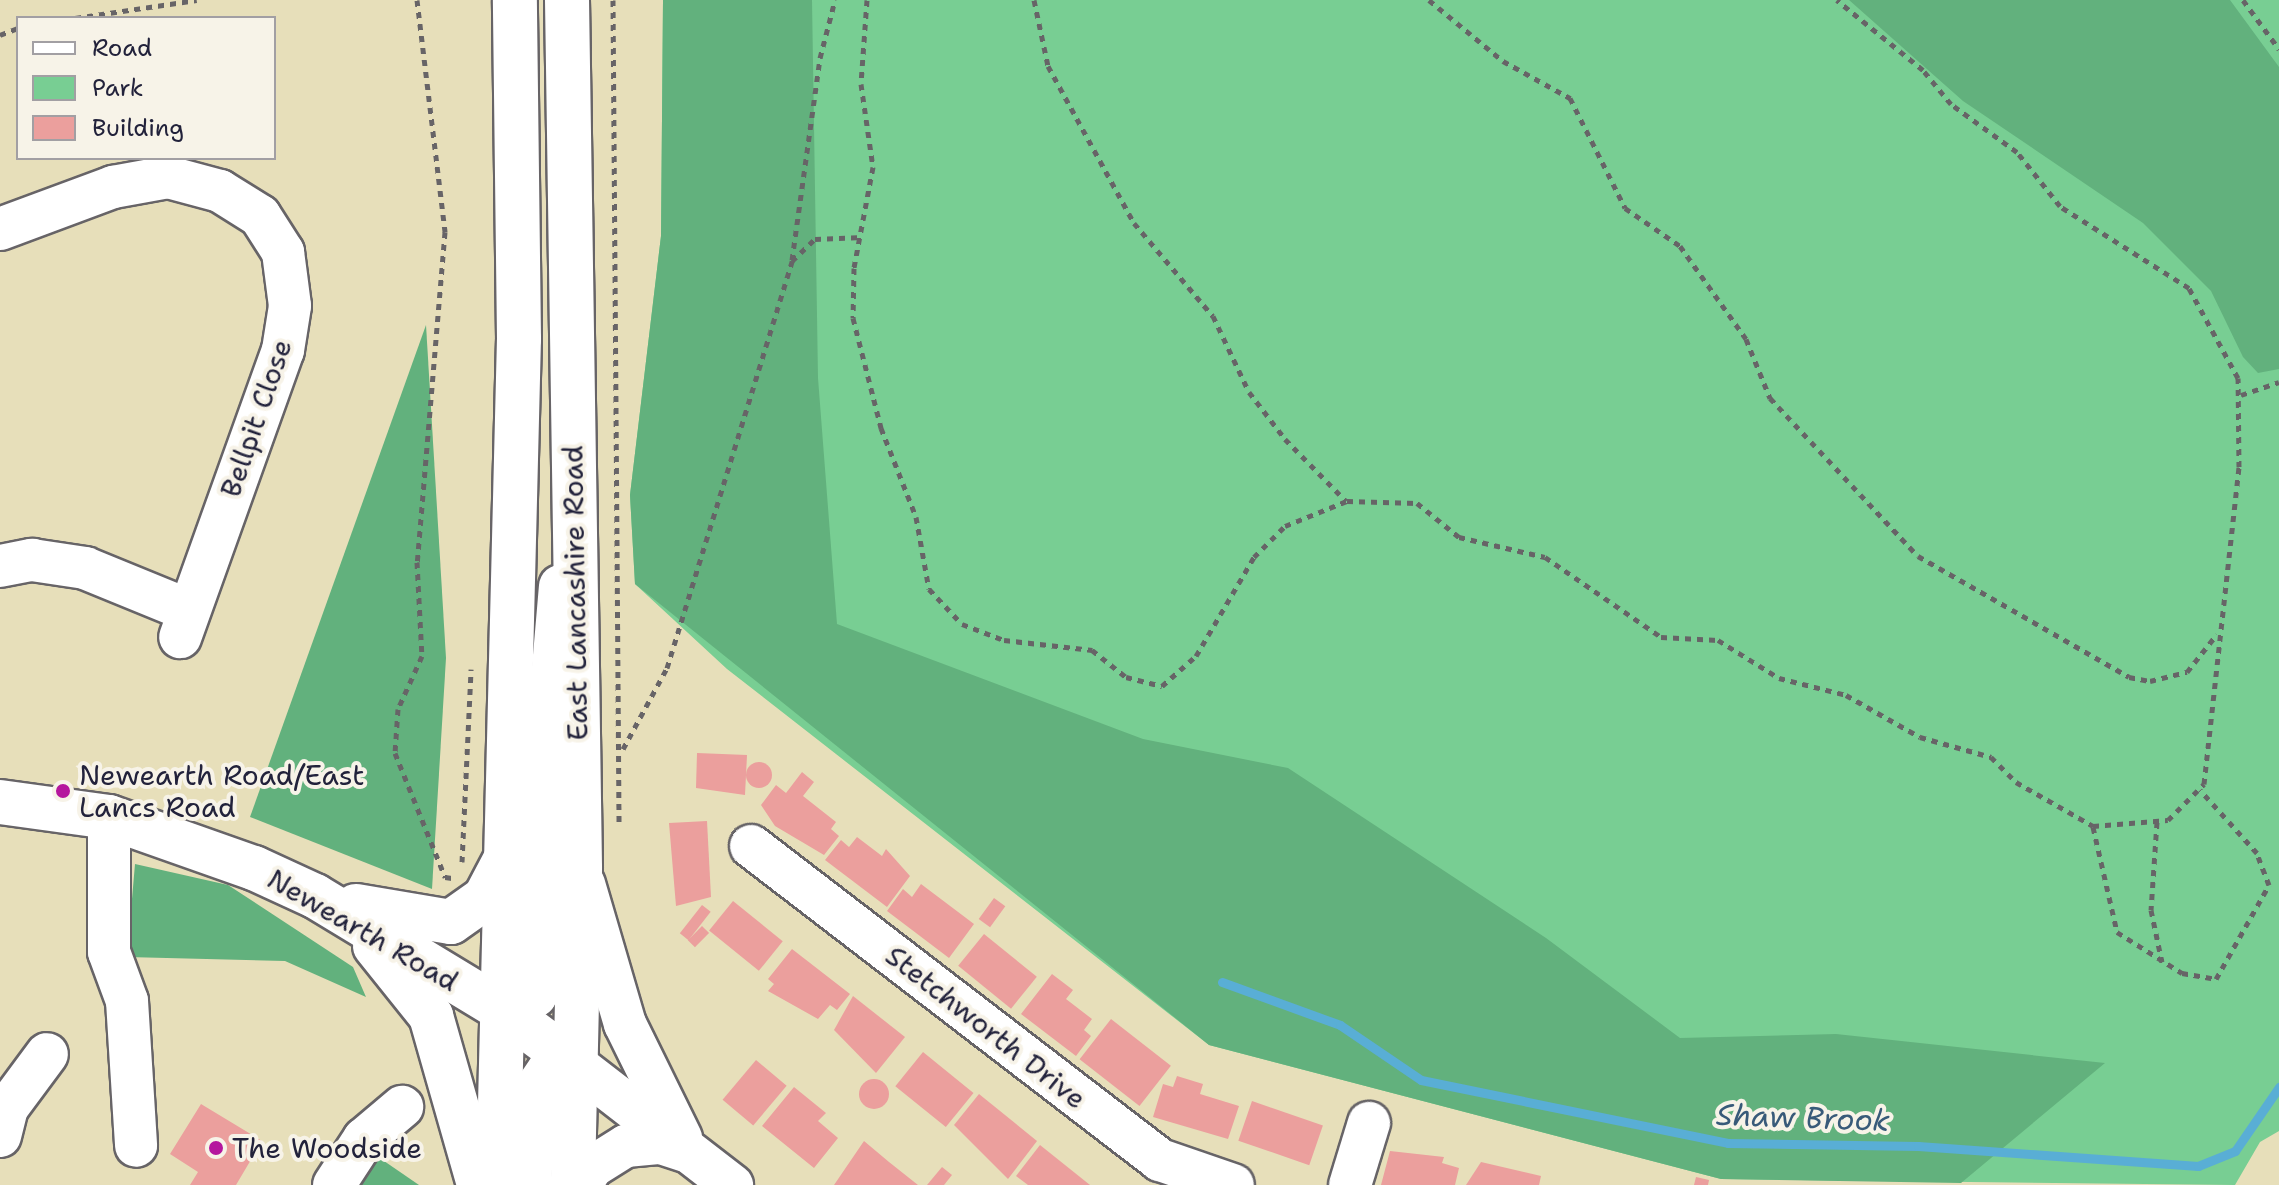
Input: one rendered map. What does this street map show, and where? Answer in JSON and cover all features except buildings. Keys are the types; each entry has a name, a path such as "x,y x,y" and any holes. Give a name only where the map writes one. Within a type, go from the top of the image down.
{"main road":[{"name":"East Lancashire Road","path":"498,1185 519,339 515,0"},
{"name":"East Lancashire Road","path":"567,0 570,509 580,869 570,1060 573,1185"},
{"path":"503,1010 535,995 540,977 546,761 570,509"},
{"name":"Newearth Road","path":"0,802 109,817 315,896 503,1010 570,1060"},
{"path":"315,896 451,922 485,898 506,858"},
{"path":"315,896 390,959 431,1016 479,1185"}],"street":[{"name":"Bellpit Close","path":"0,229 113,187 168,177 220,191 260,216 283,252 290,306 283,350 184,624 85,568 32,560 0,566"},
{"path":"109,817 109,952 127,1001 136,1146"},
{"name":"Stetchworth Drive","path":"751,846 1160,1160 1233,1185"},
{"path":"580,869 625,1024 690,1153"},
{"path":"0,1136 7,1108 47,1054"},
{"path":"530,1185 536,1088 549,1069 570,1060 732,1185"},
{"path":"334,1185 364,1139 402,1107"},
{"path":"1350,1185 1369,1123"},
{"path":"581,1185 592,1167 626,1146 661,1143 690,1153"}],"path":[{"path":"89,16 197,0"},
{"path":"417,0 444,263 417,562 422,656 398,709 395,753 445,877 461,880"},
{"path":"613,0 621,754 618,829"},
{"path":"621,754 667,668 792,261 835,0"},
{"path":"867,0 861,84 873,167 850,297 881,428 916,517 929,589 972,630 1092,650 1126,677 1162,686 1196,656 1264,547 1285,526 1347,501 1417,503 1459,537 1531,549 1661,637 1718,640 1779,678 1846,695 1920,737 1991,757 2016,782 2093,826 2157,822 2191,804 2200,790 2241,395 2212,323 2189,288 2060,206 2017,152 1951,104 1923,70 1837,0"},
{"path":"1034,0 1048,66 1134,223 1213,316 1249,392 1285,439 1347,501"},
{"path":"1429,0 1468,37 1570,98 1625,208 1680,246 1746,339 1770,398 1918,556 2129,677 2150,681 2187,672 2218,633"},
{"path":"2243,0 2279,49"},
{"path":"792,261 815,239 863,237"},
{"path":"2241,395 2279,382"},
{"path":"2093,826 2107,915 2129,945 2162,963 2216,979 2268,894 2257,853 2200,790"},
{"path":"2157,822 2151,910 2162,963"}],"green space":[{"path":"663,0 2279,0 2279,1131 2260,1142 2235,1185 1721,1179 1209,1045 727,669 635,584 630,495 661,236"},
{"path":"663,0 812,0 818,378 837,624 1143,739 1288,768 1546,938 1680,1038 1836,1034 2105,1063 1961,1183 1721,1179 1209,1045 635,584 630,495 661,236"},
{"path":"1849,0 2230,0 2279,67 2279,369 2258,373 2243,357 2211,291 2143,223 1963,101"},
{"path":"426,325 446,658 432,889 250,817"},
{"path":"135,864 228,885 353,967 366,997 285,961 127,957"},
{"path":"368,1150 419,1185 346,1185"}],"waterway":[{"name":"Shaw Brook","path":"1222,982 1340,1025 1421,1080 1728,1143 1918,1146 2198,1166 2235,1151 2279,1087"}],"place":[{"name":"Newearth Road/East Lancs Road","path":"63,791"},
{"name":"The Woodside","path":"216,1148"}]}
